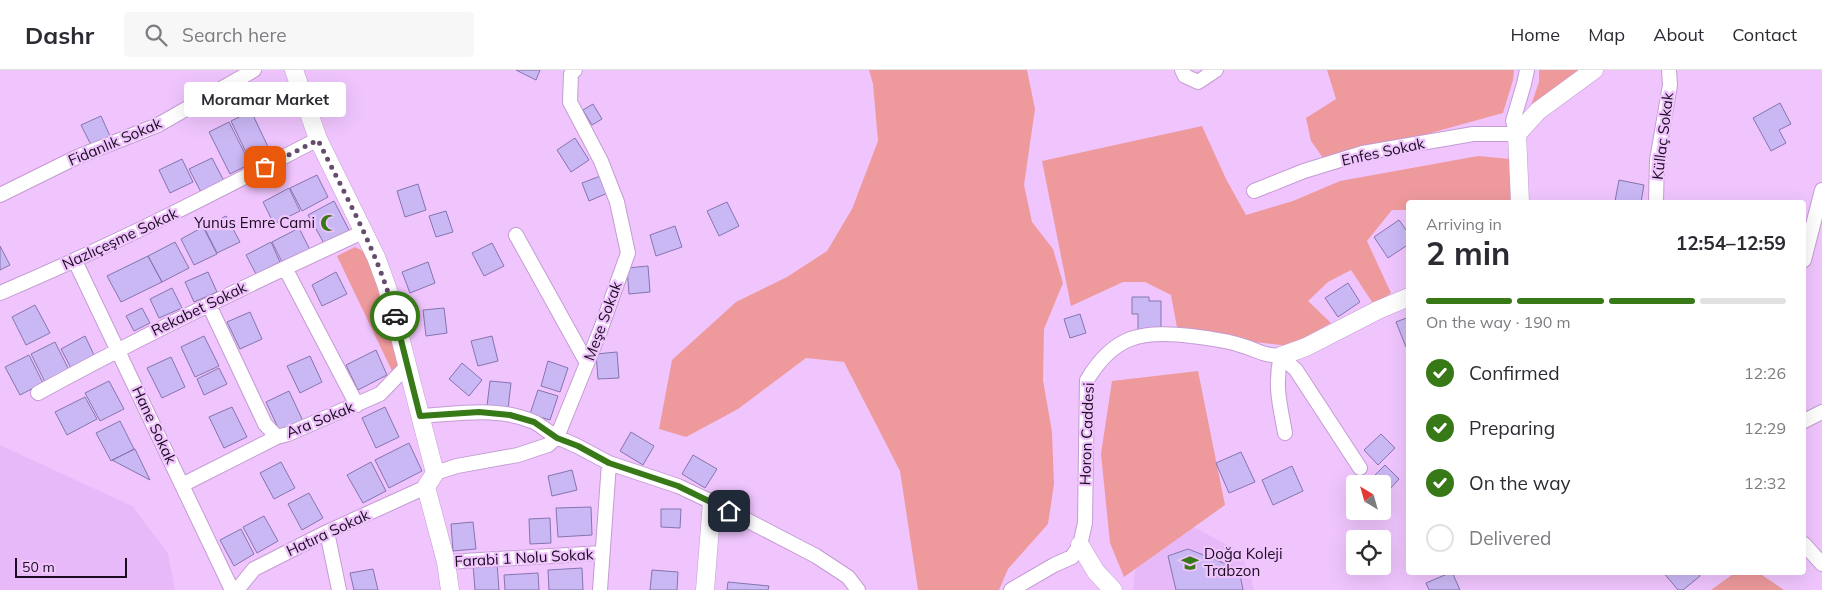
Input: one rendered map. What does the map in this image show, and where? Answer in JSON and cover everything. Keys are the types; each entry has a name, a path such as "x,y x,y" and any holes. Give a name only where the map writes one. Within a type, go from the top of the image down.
{"street":[{"name":"Fidanlık Sokak","path":"0,195 77,157 158,125 254,70"},
{"path":"294,70 318,140 376,257 387,286 420,416 450,590"},
{"name":"Meşe Sokak","path":"557,438 588,363 628,252 617,202 601,161 570,102 571,74 575,70"},
{"path":"1182,70 1185,76 1198,82 1216,70"},
{"path":"1520,200 1517,134 1513,121 1527,70"},
{"path":"1517,134 1538,111 1594,70"},
{"name":"Küllaç Sokak","path":"1656,200 1657,160 1670,85 1668,70"},
{"name":"Enfes Sokak","path":"1254,191 1304,171 1363,154 1474,134 1517,134"},
{"name":"Nazlıçeşme Sokak","path":"0,293 75,261 176,213 318,140"},
{"path":"1806,252 1822,190"},
{"name":"Rekabet Sokak","path":"38,392 118,349 363,232"},
{"path":"516,235 588,363"},
{"name":"Hane Sokak","path":"75,261 232,590"},
{"path":"285,268 357,405"},
{"name":"Horon Caddesi","path":"1080,544 1085,523 1087,380 1097,363 1118,344 1137,336 1166,333 1210,338 1240,345 1266,356 1281,356 1306,347 1378,310 1406,298"},
{"name":"Ara Sokak","path":"209,305 265,424 277,437 380,394 407,366"},
{"path":"1285,433 1276,373 1281,356 1296,370 1360,468"},
{"path":"420,416 479,412 510,415 534,422 557,438 578,446 609,463 678,486 712,502 816,556 848,577 858,590"},
{"path":"1806,420 1822,412"},
{"path":"182,485 277,437"},
{"name":"Hatıra Sokak","path":"237,590 254,569 457,466 518,455 548,445 557,438"},
{"path":"600,590 609,463"},
{"path":"705,590 712,502"},
{"path":"327,532 339,590"},
{"path":"1011,590 1054,565 1072,557 1080,544 1096,572 1113,590"},
{"path":"1806,546 1822,564"},
{"name":"Farabi 1 Nolu Sokak","path":"446,562 602,553"}],"shaded area":[{"path":"869,70 1027,70 1035,109 1024,185 1032,222 1053,249 1063,283 1044,329 1043,380 1052,432 1054,484 1048,524 1008,569 999,590 918,590 900,471 844,362 806,358 738,409 686,437 659,429 672,360 736,302 787,277 827,251 852,209 878,141 873,84"},
{"path":"1327,70 1514,70 1513,80 1503,113 1326,162 1311,141 1306,118 1336,99"},
{"path":"1539,70 1581,70 1529,111 1539,82"},
{"path":"1202,126 1226,179 1246,215 1293,201 1340,181 1478,156 1510,159 1511,200 1406,200 1406,210 1392,210 1367,241 1391,293 1374,305 1351,270 1328,282 1308,301 1331,323 1290,346 1178,333 1171,295 1145,282 1123,282 1071,306 1042,161"},
{"path":"355,247 367,253 401,364 392,371 337,256"},
{"path":"1198,371 1225,505 1124,577 1110,543 1101,454 1112,381"},
{"path":"0,445 132,506 168,553 175,590 0,590"},
{"name":"Doğa Koleji Trabzon","path":"1188,524 1239,551 1250,574 1254,590 1133,590 1140,529"},
{"path":"1732,575 1762,575 1784,590 1711,590"}],"building":[{"path":"516,70 540,70 536,80"},
{"path":"1780,103 1791,124 1779,130 1786,143 1771,151 1753,118"},
{"path":"593,104 602,119 592,125 583,110"},
{"path":"251,111 271,153 251,163 231,121"},
{"path":"101,116 110,136 91,145 81,125"},
{"path":"229,122 250,164 230,174 209,132"},
{"path":"575,138 589,160 571,172 557,150"},
{"path":"212,158 224,181 201,192 189,169"},
{"path":"182,159 193,182 170,193 159,170"},
{"path":"317,175 328,197 302,211 290,188"},
{"path":"603,175 610,192 589,201 582,183"},
{"path":"1619,180 1644,185 1641,200 1615,200"},
{"path":"418,184 426,210 405,217 397,191"},
{"path":"289,188 300,211 274,224 263,202"},
{"name":"Yunus Emre Cami","path":"334,201 350,232 325,245 308,215"},
{"path":"727,202 739,226 719,236 707,211"},
{"path":"446,211 453,232 436,237 429,216"},
{"path":"226,216 240,242 217,253 204,227"},
{"path":"1399,220 1406,230 1406,246 1388,258 1374,237"},
{"path":"675,226 682,247 656,256 650,235"},
{"path":"203,227 217,254 194,265 181,239"},
{"path":"299,228 310,250 283,264 272,242"},
{"path":"175,242 189,268 162,282 148,256"},
{"path":"271,242 280,262 256,274 246,255"},
{"path":"492,243 504,266 484,276 472,253"},
{"path":"0,246 10,265 0,270"},
{"path":"148,256 162,282 121,302 107,276"},
{"path":"428,262 435,283 410,293 402,272"},
{"path":"648,266 650,292 629,294 627,268"},
{"path":"208,272 217,292 194,302 185,282"},
{"path":"336,272 347,294 322,306 312,285"},
{"path":"1348,283 1360,302 1338,317 1325,298"},
{"path":"172,288 182,308 159,318 150,299"},
{"path":"1132,297 1149,297 1149,301 1161,301 1161,331 1138,331 1138,314 1132,314"},
{"path":"35,305 50,333 26,345 12,317"},
{"path":"142,308 150,323 134,331 126,316"},
{"path":"444,308 447,333 426,336 423,310"},
{"path":"250,312 262,339 240,349 227,322"},
{"path":"1080,314 1086,333 1070,338 1064,319"},
{"path":"1406,318 1406,347 1396,322"},
{"path":"85,336 95,357 72,370 61,349"},
{"path":"204,336 219,366 195,377 181,347"},
{"path":"492,336 498,361 478,366 471,341"},
{"path":"55,342 69,370 45,382 31,354"},
{"path":"376,350 387,375 358,390 346,365"},
{"path":"617,352 619,378 598,379 596,354"},
{"path":"29,355 43,383 20,395 5,367"},
{"path":"310,356 322,382 300,393 287,366"},
{"path":"171,357 185,387 162,398 147,368"},
{"path":"548,361 568,368 560,392 541,386"},
{"path":"462,363 482,380 469,396 449,379"},
{"path":"219,368 227,384 204,395 197,379"},
{"path":"109,381 124,409 100,421 85,393"},
{"path":"490,381 511,383 508,409 487,406"},
{"path":"538,390 558,396 550,420 530,414"},
{"path":"289,391 303,421 280,432 266,402"},
{"path":"85,397 97,419 67,435 55,412"},
{"path":"232,407 247,437 224,448 209,417"},
{"path":"385,407 399,437 376,448 362,418"},
{"path":"120,421 134,449 111,461 96,433"},
{"path":"631,432 654,446 643,465 620,451"},
{"path":"1381,434 1395,448 1378,465 1364,450"},
{"path":"409,443 422,471 389,488 375,460"},
{"path":"135,449 150,480 112,460"},
{"path":"1241,452 1255,482 1229,493 1216,463"},
{"path":"693,455 717,469 705,488 682,474"},
{"path":"281,462 295,488 274,499 260,473"},
{"path":"371,462 386,491 363,503 347,475"},
{"path":"1385,465 1399,479 1391,488 1391,475 1375,475"},
{"path":"1292,466 1303,491 1273,505 1262,480"},
{"path":"572,470 577,490 552,496 548,476"},
{"path":"309,493 323,518 302,530 288,504"},
{"path":"591,507 592,535 558,537 556,508"},
{"path":"661,509 681,509 680,528 661,527"},
{"path":"264,516 278,541 257,553 243,527"},
{"path":"550,518 551,543 530,544 529,519"},
{"path":"473,522 476,549 453,551 451,524"},
{"path":"241,529 254,554 234,566 220,540"},
{"path":"1188,549 1239,569 1243,590 1176,590 1168,556"},
{"path":"497,562 499,590 475,590 473,564"},
{"path":"582,568 583,590 549,590 548,570"},
{"path":"373,569 378,590 354,590 350,573"},
{"path":"652,570 678,572 677,590 650,590"},
{"path":"538,573 539,590 505,590 504,575"},
{"path":"1445,575 1453,575 1460,590 1429,590 1426,583"},
{"path":"1666,575 1700,576 1683,590 1678,590"},
{"path":"728,582 769,586 768,590 727,590"}],"way so far":[{"path":"265,167 318,140 376,257 387,286 395,316"}],"place":[{"name":"Moramar Market","path":"265,167"},
{"name":"Yunus Emre Cami","path":"329,223"},
{"name":"Doğa Koleji Trabzon","path":"1190,563"}],"route":[{"path":"395,316 420,416 479,412 510,415 534,422 557,438 578,446 609,463 678,486 729,511"}]}
